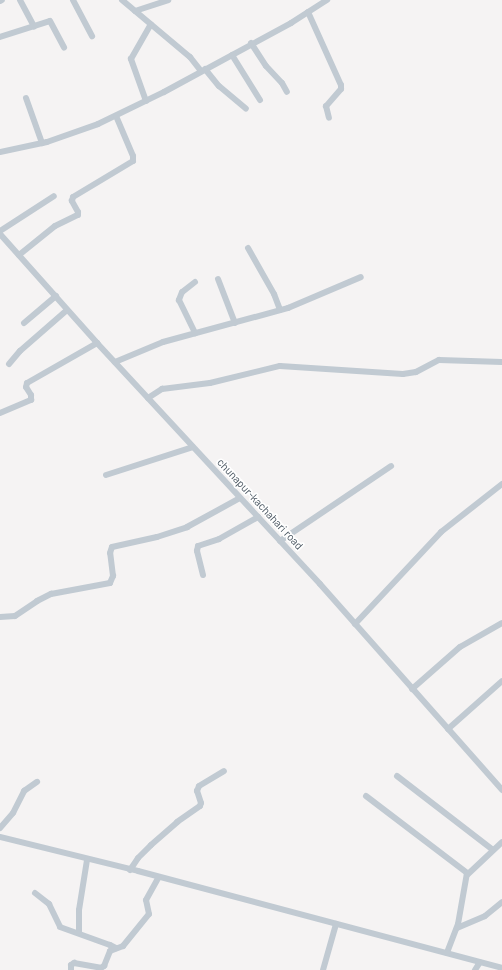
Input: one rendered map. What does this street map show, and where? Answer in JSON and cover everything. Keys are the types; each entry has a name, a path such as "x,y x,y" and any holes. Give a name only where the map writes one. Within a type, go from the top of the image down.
{"street":[{"path":"20,0 34,26"},
{"path":"73,0 92,36"},
{"path":"122,0 190,57 219,86 246,109"},
{"path":"135,11 168,0"},
{"path":"0,152 42,143 90,128 116,116 203,70 327,0"},
{"path":"308,12 341,85 341,89 326,106 329,118"},
{"path":"0,37 46,21 51,22 64,48"},
{"path":"146,101 131,59 151,24"},
{"path":"252,43 266,66 282,83 287,92"},
{"path":"232,54 260,100"},
{"path":"26,98 42,143"},
{"path":"19,255 55,226 77,216 78,212 72,201 73,197 132,161 133,156 116,116"},
{"path":"0,233 54,196"},
{"name":"chunapur-kachahari road","path":"0,233 67,310 355,624 502,790"},
{"path":"248,248 274,294 280,310"},
{"path":"115,362 156,344 280,310 361,277"},
{"path":"218,279 235,323"},
{"path":"195,282 182,292 179,300 195,333"},
{"path":"24,323 56,296"},
{"path":"9,364 20,351 67,310"},
{"path":"0,414 31,400 31,395 26,387 27,383 97,343"},
{"path":"148,398 162,389 210,383 280,366 403,374 421,370 439,360 502,362"},
{"path":"106,476 193,447"},
{"path":"280,542 391,466"},
{"path":"355,624 441,532 502,484"},
{"path":"0,617 16,616 37,601 51,594 110,583 113,576 110,553 112,547 157,537 187,527 240,498"},
{"path":"203,575 197,550 198,546 219,539 258,517"},
{"path":"412,689 460,647 502,623"},
{"path":"448,730 502,681"},
{"path":"130,870 138,858 150,845 177,822 200,806 202,803 197,791 199,786 224,771"},
{"path":"397,776 494,850"},
{"path":"0,828 13,813 24,791 37,782"},
{"path":"366,796 461,867 468,875"},
{"path":"0,837 159,877 502,968"},
{"path":"447,953 457,928 468,875 502,842"},
{"path":"79,933 79,910 87,860"},
{"path":"71,970 71,965 74,963 103,968 108,954 116,948 123,946 149,914 146,900 159,877"},
{"path":"35,893 49,904 59,926 116,948"},
{"path":"457,928 485,916 502,902"},
{"path":"323,970 336,924"},
{"path":"475,970 480,962"}]}
